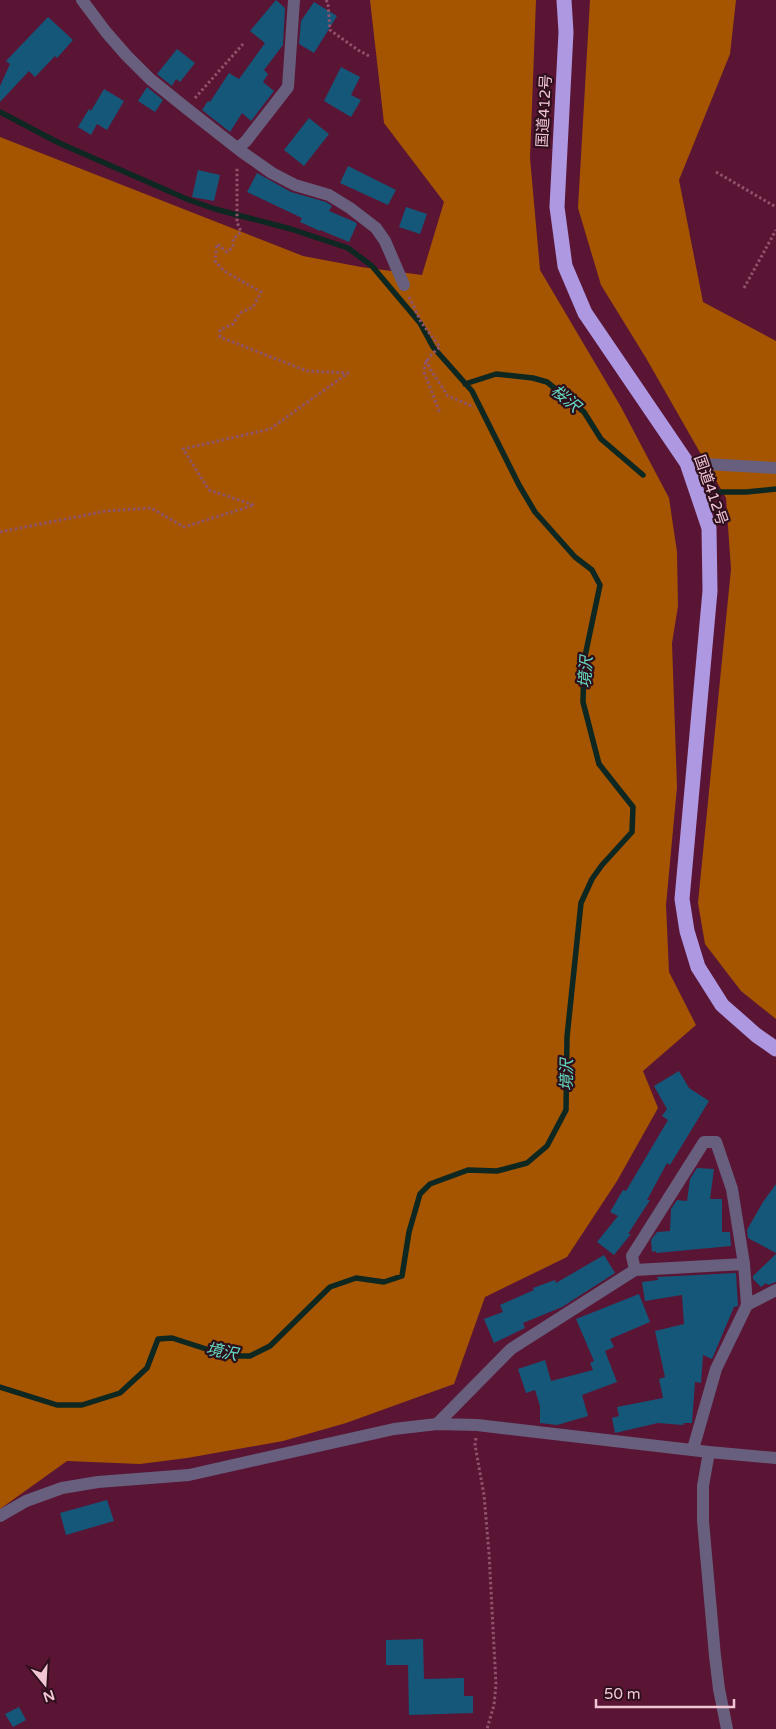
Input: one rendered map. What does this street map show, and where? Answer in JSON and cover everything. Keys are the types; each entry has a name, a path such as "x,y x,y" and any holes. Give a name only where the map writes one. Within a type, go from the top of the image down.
{"highway":[{"name":"国道412号","path":"564,0 566,32 557,207 565,266 585,313 687,463 709,528 710,592 682,899 688,931 698,968 722,1005 756,1035 776,1049"}],"street":[{"path":"82,0 126,56 150,79 238,153 295,185 329,195 376,228 385,241 404,285"},
{"path":"238,153 288,86 294,0 305,0"},
{"path":"687,463 776,468"},
{"path":"635,1270 632,1256 704,1142 716,1142 732,1189 744,1264 747,1304 716,1369 693,1449"},
{"path":"437,1424 511,1350 635,1270 744,1264"},
{"path":"747,1304 776,1290"},
{"path":"0,1516 26,1500 62,1488 98,1482 162,1479 189,1475 394,1429 437,1424 477,1425 776,1458"},
{"path":"709,1452 703,1486 702,1521 715,1656 727,1729"}],"path":[{"path":"326,0 330,30 358,50 372,57"},
{"path":"186,108 242,44"},
{"path":"0,532 106,511 151,508 184,527 254,505 209,490 184,449 270,429 348,373 307,371 220,337 220,330 233,324 240,313 252,307 261,292 224,271 215,261 217,244 227,252 233,247 233,239 241,232 237,222 238,153"},
{"path":"716,172 776,207"},
{"path":"744,288 776,230"},
{"path":"404,285 421,322 440,346 426,360 424,365 424,372 440,413"},
{"path":"426,360 448,396 474,407"},
{"path":"477,1425 475,1445 484,1495 496,1684 494,1705 487,1729"}],"shaded area":[{"path":"370,0 536,0 530,158 540,270 621,407 669,498 677,552 678,606 672,643 677,787 666,905 669,972 696,1025 643,1071 658,1108 617,1181 567,1257 485,1297 454,1384 346,1423 283,1441 187,1458 140,1464 67,1461 0,1509 0,137 303,256 361,267 422,275 444,202 384,123"},
{"path":"590,0 736,0 730,54 679,180 703,302 776,341 776,1019 741,991 705,944 698,903 731,569 726,498 646,358 601,285 578,208"}],"building":[{"path":"276,0 285,8 283,45 264,70 268,74 263,82 274,91 251,121 242,113 230,132 202,110 208,101 210,102 229,73 239,79 265,43 250,31"},
{"path":"314,2 337,16 314,53 299,44 301,21"},
{"path":"48,17 73,40 57,58 55,56 35,77 29,71 0,102 0,86 10,64 6,61"},
{"path":"177,49 195,63 180,82 176,79 172,86 157,74"},
{"path":"341,67 360,77 351,95 361,100 351,117 324,101"},
{"path":"147,87 163,100 155,112 138,101"},
{"path":"104,89 124,101 107,130 97,124 91,135 78,127 89,109 91,111"},
{"path":"309,118 329,134 304,166 284,150"},
{"path":"348,166 396,190 388,205 340,183"},
{"path":"198,170 220,175 214,201 192,197"},
{"path":"257,173 291,192 326,202 332,206 329,211 355,222 357,224 349,242 300,222 302,218 247,192"},
{"path":"406,207 427,214 420,234 399,227"},
{"path":"679,1071 689,1088 709,1101 670,1165 667,1163 647,1200 650,1200 628,1234 631,1234 614,1255 597,1242 618,1216 610,1212 623,1190 626,1191 668,1120 662,1116 667,1109 654,1086"},
{"path":"697,1168 714,1169 710,1199 722,1199 722,1232 730,1232 731,1246 652,1252 651,1240 657,1232 670,1231 671,1209 677,1200 687,1201 690,1179"},
{"path":"776,1184 776,1253 748,1238 747,1230"},
{"path":"776,1254 776,1282 768,1285 766,1283 761,1287 753,1279 753,1276"},
{"path":"604,1255 615,1273 562,1307 523,1323 525,1328 494,1343 484,1319 503,1312 500,1305 534,1290 533,1288 555,1280 556,1283"},
{"path":"736,1273 738,1306 734,1307 712,1359 703,1355 701,1383 695,1382 692,1423 684,1423 683,1425 658,1423 615,1433 612,1418 619,1416 617,1407 663,1398 659,1379 665,1377 655,1331 684,1324 682,1295 645,1301 642,1282 658,1280 657,1277"},
{"path":"639,1294 650,1322 610,1339 614,1347 605,1351 617,1382 582,1395 588,1416 557,1425 540,1423 540,1406 535,1390 526,1393 518,1369 545,1360 551,1381 593,1370 590,1363 594,1361 576,1319"},
{"path":"107,1500 114,1521 66,1535 60,1513"},
{"path":"423,1639 424,1679 464,1678 464,1696 473,1696 473,1713 409,1715 408,1665 386,1665 386,1640"},
{"path":"19,1707 26,1720 13,1727 5,1714"}],"waterway":[{"name":"境沢","path":"0,112 59,143 189,200 215,209 291,229 348,248 372,266 420,323 433,347 472,391 519,485 535,512 575,557 592,570 600,585 584,661 583,702 599,764 633,807 632,832 602,865 592,879 581,903 567,1037 566,1110 547,1146 527,1163 497,1171 468,1170 430,1184 420,1194 409,1232 402,1276 384,1282 356,1278 330,1287 270,1346 250,1356 228,1356 172,1338 158,1339 147,1368 120,1393 82,1405 57,1405 0,1387"},
{"name":"桜沢","path":"465,384 496,374 533,378 547,382 584,412 601,439 643,475"},
{"name":"桜沢","path":"716,492 776,489"}]}
